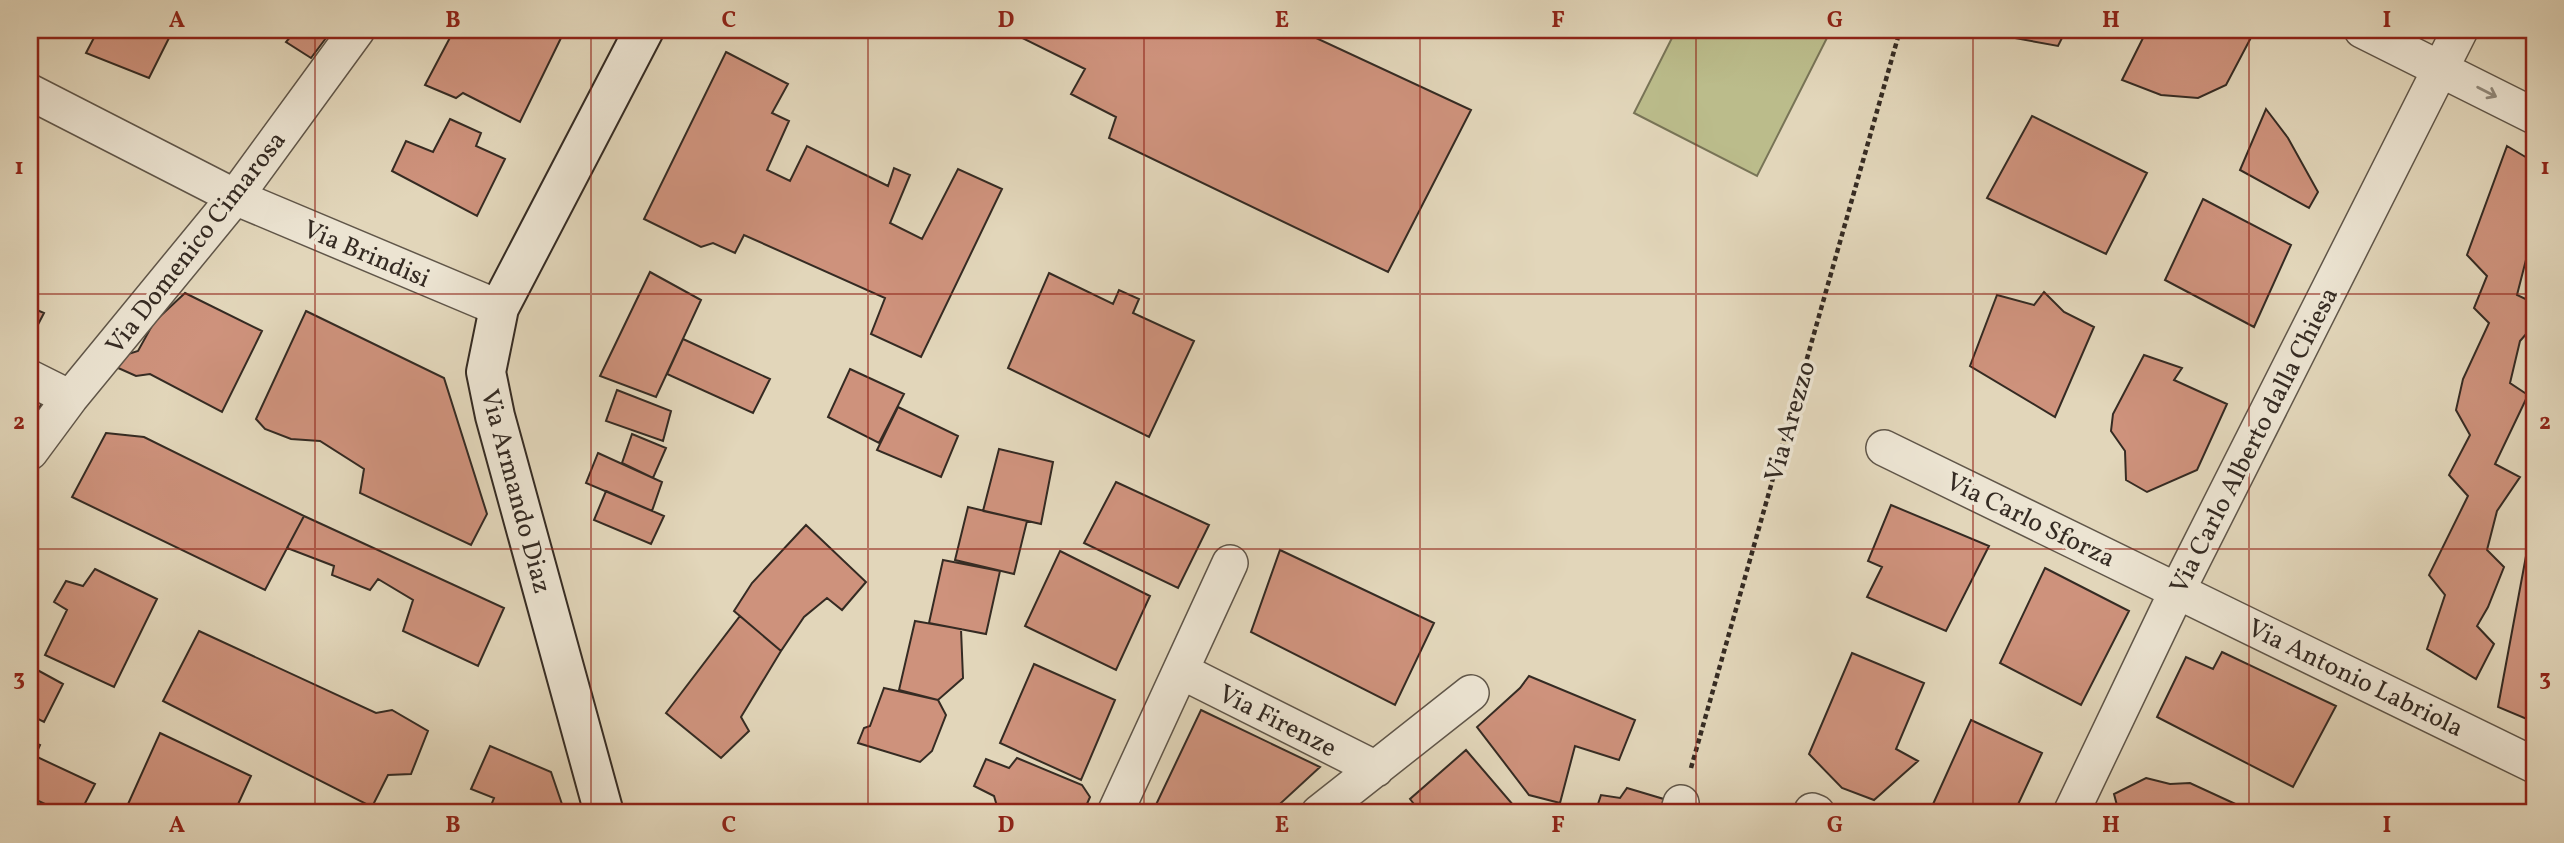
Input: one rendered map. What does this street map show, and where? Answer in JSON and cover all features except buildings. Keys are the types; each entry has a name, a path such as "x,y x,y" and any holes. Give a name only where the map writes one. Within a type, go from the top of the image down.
{"main road":[{"name":"Via Armando Diaz","path":"604,813 495,416 486,372 499,308 644,30"}],"street":[{"name":"Via Domenico Cimarosa","path":"30,452 70,398 235,197 357,30"},
{"path":"2362,30 2534,116"},
{"name":"Via Carlo Alberto dalla Chiesa","path":"2071,813 2178,589 2460,30"},
{"name":"Via Brindisi","path":"30,92 235,197 499,308"},
{"path":"30,378 70,398"},
{"name":"Via Carlo Sforza","path":"1884,448 2178,589"},
{"path":"1115,813 1230,563"},
{"name":"Via Antonio Labriola","path":"2178,589 2534,765"},
{"name":"Via Firenze","path":"1181,671 1376,769"},
{"name":"Via Firenze","path":"1319,813 1471,693"}],"path":[{"name":"Via Arezzo","path":"1680,808 1900,30"}],"green space":[{"path":"1676,30 1831,30 1757,176 1634,113"}]}
